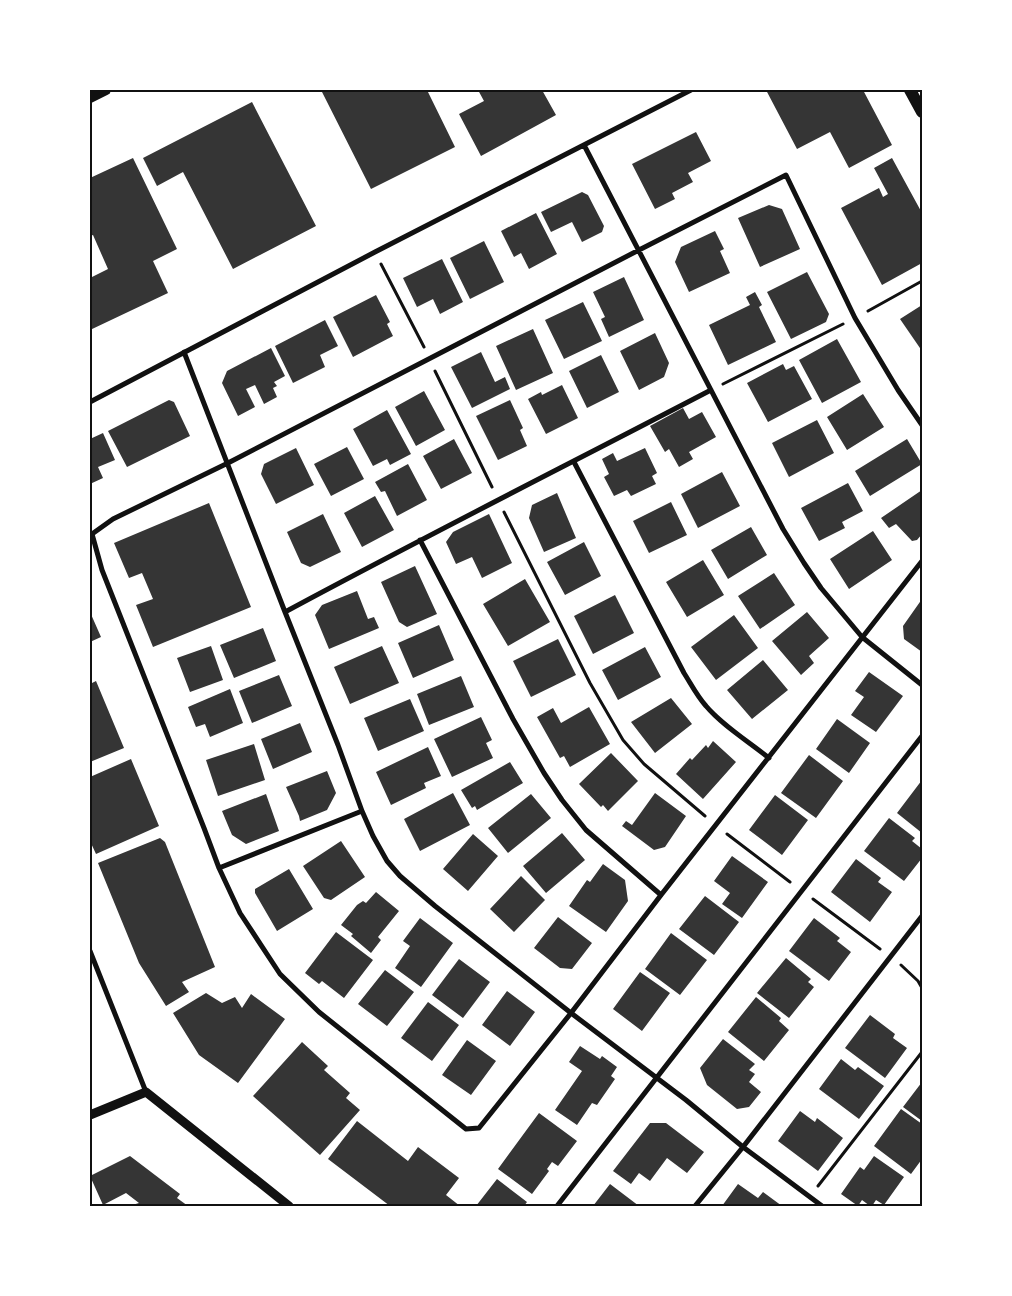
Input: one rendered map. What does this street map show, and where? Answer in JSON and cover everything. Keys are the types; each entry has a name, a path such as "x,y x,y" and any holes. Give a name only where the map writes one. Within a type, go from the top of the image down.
{"main road":[{"path":"90,98 106,90"},
{"path":"910,90 922,112"}],"street":[{"path":"90,402 375,252 691,90"},
{"path":"584,145 783,529 804,563 821,588 862,637 922,686"},
{"path":"922,425 898,390 855,318 786,175 228,463 113,519 92,534 102,570 219,868 240,913 280,974 319,1012 466,1128 479,1128 571,1013 922,561"},
{"path":"184,352 362,811 387,861 400,876 435,906 571,1013 658,1078 743,1147 822,1206"},
{"path":"285,612 711,390"},
{"path":"574,462 684,673 695,690 705,705 721,721 769,758"},
{"path":"420,540 513,719 562,800 586,830 661,895"},
{"path":"557,1206 922,736"},
{"path":"219,868 362,811"},
{"path":"696,1206 922,916"},
{"path":"90,951 146,1092 289,1206"},
{"path":"90,1115 146,1092"}],"path":[{"path":"375,252 590,683 623,740 644,764 715,826 890,956 918,980 922,988"},
{"path":"711,390 855,318 922,281"},
{"path":"810,1197 922,1052"}],"building":[{"path":"321,90 427,90 455,147 371,189"},
{"path":"478,90 542,90 556,115 481,156 459,114 484,101"},
{"path":"766,90 863,90 892,145 849,168 830,132 797,149"},
{"path":"252,102 316,226 233,269 183,172 157,186 143,158"},
{"path":"696,132 711,161 688,173 693,182 672,193 675,199 655,209 632,164"},
{"path":"133,158 177,249 153,261 168,293 90,330 90,278 108,269 93,235 90,236 90,178"},
{"path":"892,158 922,213 922,263 882,285 841,208 879,188 883,197 888,194 874,168"},
{"path":"582,192 588,195 604,226 602,232 582,242 572,222 551,232 541,212"},
{"path":"769,205 782,209 800,249 760,267 738,218"},
{"path":"536,213 557,254 529,269 521,253 514,257 501,231"},
{"path":"715,231 724,249 720,251 730,273 689,292 675,262 681,247"},
{"path":"484,241 504,282 470,299 450,258"},
{"path":"442,259 463,302 440,314 433,299 417,307 403,278"},
{"path":"807,272 829,314 826,322 791,339 767,292"},
{"path":"624,277 644,320 609,337 601,319 605,317 593,292"},
{"path":"755,292 762,305 759,307 776,342 728,365 709,325 750,305 746,297"},
{"path":"376,295 390,322 387,324 393,336 353,357 333,317"},
{"path":"583,302 602,341 564,359 545,320"},
{"path":"922,305 922,351 900,319"},
{"path":"325,320 338,346 320,355 325,367 293,383 275,346"},
{"path":"533,329 553,373 516,390 496,346"},
{"path":"655,333 669,363 664,377 639,390 620,351"},
{"path":"837,339 861,382 822,403 799,360"},
{"path":"271,348 285,376 274,382 277,386 273,388 277,397 264,404 255,385 246,389 255,407 238,416 222,383 227,371"},
{"path":"481,352 495,382 505,377 510,389 472,408 451,367"},
{"path":"601,355 619,392 587,408 569,371"},
{"path":"783,364 786,370 794,366 812,399 768,422 747,383"},
{"path":"562,385 578,418 546,434 528,399 541,392 542,395"},
{"path":"424,391 445,430 416,446 395,407"},
{"path":"863,394 884,427 847,450 827,417"},
{"path":"169,400 174,402 190,436 127,467 108,431"},
{"path":"510,400 523,428 520,430 527,446 498,460 476,416"},
{"path":"683,408 689,419 702,412 716,437 689,452 693,459 679,467 669,449 665,452 650,426"},
{"path":"387,410 411,454 390,465 387,459 373,466 353,429"},
{"path":"817,420 834,453 789,477 772,443"},
{"path":"103,433 115,460 98,467 103,478 90,484 90,439"},
{"path":"454,439 472,473 441,489 423,456"},
{"path":"907,439 922,464 870,496 855,471"},
{"path":"347,447 364,479 331,496 314,464"},
{"path":"296,448 314,485 276,504 261,474 264,464"},
{"path":"645,448 657,473 652,476 656,484 631,496 627,490 614,496 604,477 609,474 602,459 613,453 617,461"},
{"path":"408,464 427,500 397,516 385,491 381,492 375,482"},
{"path":"722,472 740,506 698,528 681,494"},
{"path":"848,483 863,511 842,522 845,528 819,541 801,508"},
{"path":"922,490 922,534 917,540 912,541 896,524 889,528 881,518"},
{"path":"557,493 576,538 544,552 529,518 532,505"},
{"path":"375,496 394,530 362,547 344,513"},
{"path":"671,502 687,535 649,553 633,521"},
{"path":"209,503 251,607 153,647 136,605 153,599 142,573 129,578 114,543"},
{"path":"323,514 341,552 310,567 301,563 287,532"},
{"path":"489,514 512,563 482,578 472,557 456,564 446,542 453,532"},
{"path":"751,527 767,555 728,579 711,550"},
{"path":"873,531 892,560 849,589 830,559"},
{"path":"584,542 601,576 565,595 547,562"},
{"path":"703,560 724,595 687,617 666,582"},
{"path":"415,566 437,614 407,627 399,622 381,582"},
{"path":"774,573 795,605 760,629 738,596"},
{"path":"525,579 550,622 508,646 483,604"},
{"path":"357,591 368,619 374,617 379,628 329,649 315,615 322,605"},
{"path":"615,595 634,633 593,654 574,616"},
{"path":"922,599 922,652 904,639 903,626"},
{"path":"90,612 101,637 90,642"},
{"path":"807,612 829,638 809,656 814,663 801,675 772,641"},
{"path":"734,615 758,648 716,680 691,647"},
{"path":"439,625 454,660 413,678 398,643"},
{"path":"263,628 276,661 234,678 220,645"},
{"path":"558,639 576,675 531,697 513,661"},
{"path":"211,646 223,680 190,692 177,658"},
{"path":"382,646 399,683 350,704 334,667"},
{"path":"645,647 661,677 618,700 602,670"},
{"path":"763,660 788,690 752,719 727,690"},
{"path":"869,672 903,696 876,732 851,715 864,697 855,691"},
{"path":"279,675 292,706 252,723 239,691"},
{"path":"461,676 474,707 429,725 417,694"},
{"path":"96,681 124,748 90,762 90,684"},
{"path":"230,689 243,723 210,737 205,724 196,727 188,707"},
{"path":"671,698 692,724 655,753 631,722"},
{"path":"410,699 424,731 378,751 364,718"},
{"path":"589,707 610,744 570,767 564,756 560,758 537,717 553,708 561,723"},
{"path":"481,717 492,740 486,743 493,758 452,777 434,739"},
{"path":"837,719 870,743 849,773 816,749"},
{"path":"300,723 312,752 273,769 261,739"},
{"path":"713,741 736,762 703,799 676,774 690,758 692,760 706,745 708,748"},
{"path":"254,744 265,780 218,796 206,760"},
{"path":"428,747 441,776 424,783 426,788 391,805 376,772"},
{"path":"611,753 638,781 608,811 603,805 601,807 579,784"},
{"path":"809,755 843,781 816,818 781,793"},
{"path":"131,759 159,826 96,854 90,841 90,777"},
{"path":"510,762 523,783 477,810 475,806 472,808 461,790"},
{"path":"327,771 336,793 327,810 300,821 286,787"},
{"path":"922,780 922,833 897,813"},
{"path":"453,793 470,825 420,851 404,819"},
{"path":"655,793 686,816 665,847 654,850 622,826 626,821 632,825"},
{"path":"266,794 279,831 246,844 232,835 222,811"},
{"path":"531,794 551,818 508,853 488,828"},
{"path":"775,795 808,820 782,855 749,830"},
{"path":"889,818 915,838 912,841 922,849 922,858 904,881 864,851"},
{"path":"562,833 585,860 546,893 523,866"},
{"path":"473,834 498,856 468,891 443,869"},
{"path":"160,838 165,842 215,967 182,982 189,992 166,1006 139,963 98,863"},
{"path":"341,841 365,877 331,900 324,898 303,866"},
{"path":"732,856 768,882 742,918 722,904 730,893 714,881"},
{"path":"856,859 881,878 878,882 892,892 870,922 831,892"},
{"path":"603,864 625,880 628,901 606,932 569,906 587,880 590,882"},
{"path":"289,869 313,909 277,931 255,893 255,889"},
{"path":"521,876 545,900 514,932 490,909"},
{"path":"376,892 399,911 378,937 381,940 371,953 351,936 353,934 341,925 357,905 363,901 366,903"},
{"path":"705,896 739,922 714,955 679,929"},
{"path":"558,917 592,943 572,969 560,968 534,948"},
{"path":"420,918 453,943 421,987 395,968 410,946 403,941"},
{"path":"814,918 840,938 837,941 851,952 829,981 789,951"},
{"path":"336,932 373,960 344,998 322,981 319,984 305,973"},
{"path":"671,933 707,960 680,995 645,969"},
{"path":"786,958 811,979 808,982 814,987 789,1018 757,993"},
{"path":"459,959 490,982 463,1018 432,995"},
{"path":"385,970 414,992 387,1026 358,1004"},
{"path":"640,972 670,993 642,1031 613,1009"},
{"path":"507,991 535,1012 510,1046 482,1025"},
{"path":"206,993 222,1003 235,997 242,1008 251,994 285,1019 238,1083 199,1055 173,1013"},
{"path":"756,997 781,1018 779,1021 789,1030 764,1061 728,1032"},
{"path":"428,1002 459,1025 432,1061 401,1038"},
{"path":"870,1015 895,1034 893,1038 907,1048 885,1078 845,1048"},
{"path":"723,1039 755,1064 749,1070 755,1074 749,1082 761,1092 749,1107 737,1109 707,1085 700,1068"},
{"path":"467,1040 496,1061 471,1095 442,1075"},
{"path":"302,1042 328,1066 324,1070 350,1093 346,1098 360,1110 320,1155 253,1096"},
{"path":"580,1046 600,1059 602,1056 617,1067 611,1076 615,1079 597,1105 592,1103 577,1125 555,1110 582,1071 569,1062"},
{"path":"841,1059 855,1070 858,1067 884,1086 859,1119 819,1089"},
{"path":"922,1082 922,1121 903,1107"},
{"path":"901,1109 922,1124 922,1159 911,1174 874,1146"},
{"path":"800,1111 815,1122 817,1118 843,1138 818,1171 778,1141"},
{"path":"539,1113 577,1141 558,1166 552,1162 547,1169 549,1171 532,1194 498,1169"},
{"path":"357,1121 408,1161 418,1147 459,1178 446,1195 460,1206 390,1206 328,1159"},
{"path":"650,1123 666,1123 704,1152 687,1173 667,1158 650,1181 639,1173 631,1184 613,1171"},
{"path":"130,1156 180,1194 177,1198 188,1206 129,1206 139,1203 126,1193 103,1205 90,1176"},
{"path":"874,1156 904,1177 884,1205 876,1200 870,1206 862,1200 858,1206 841,1194 860,1167 864,1170"},
{"path":"497,1179 527,1202 524,1206 476,1206"},
{"path":"610,1184 639,1206 593,1206"},
{"path":"738,1184 758,1198 763,1192 782,1206 722,1206"}]}
